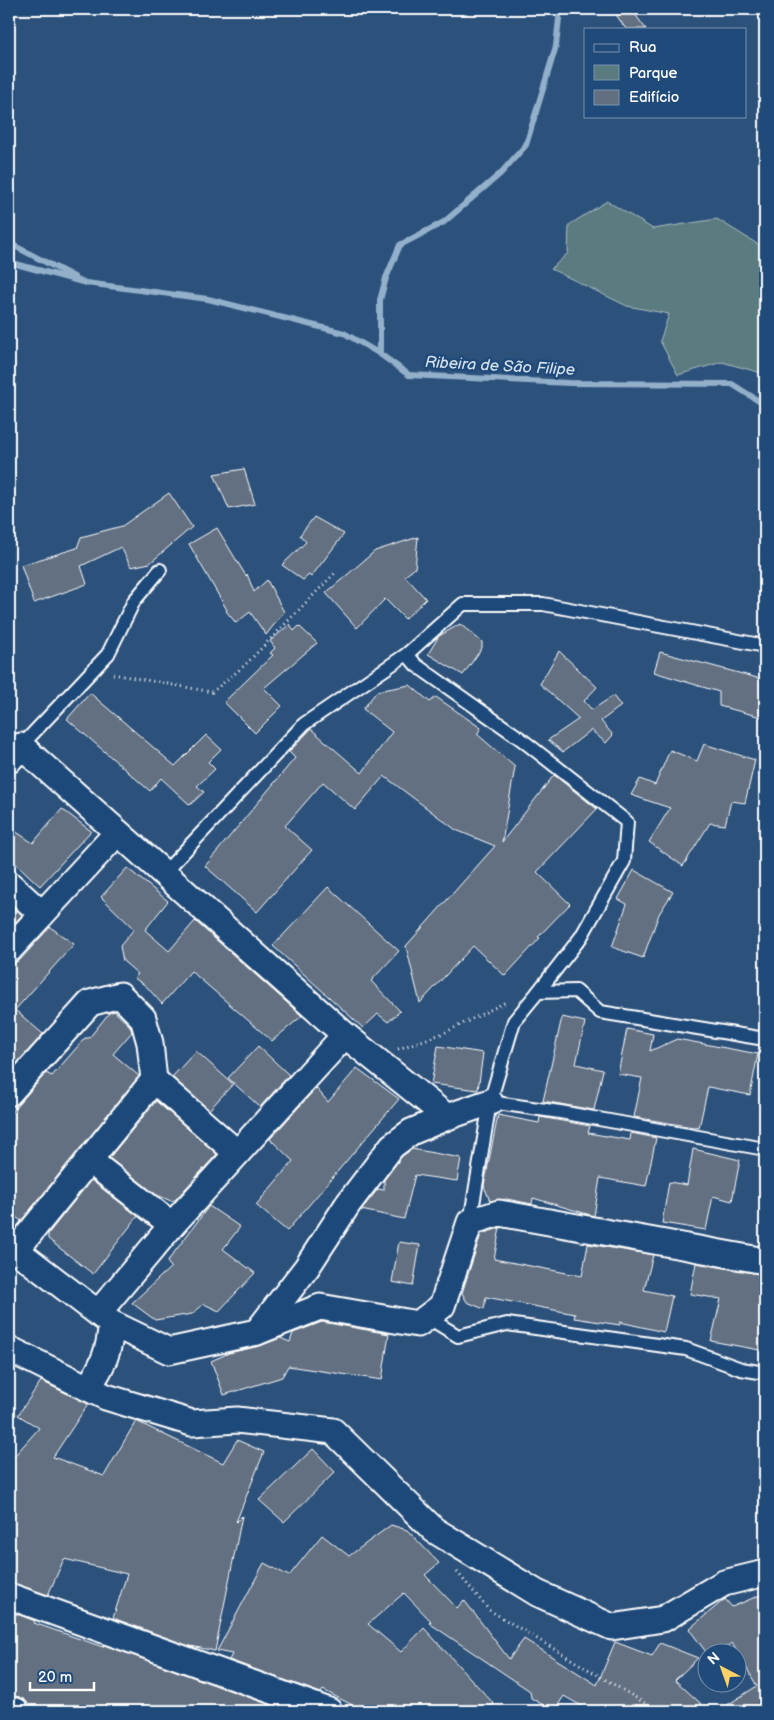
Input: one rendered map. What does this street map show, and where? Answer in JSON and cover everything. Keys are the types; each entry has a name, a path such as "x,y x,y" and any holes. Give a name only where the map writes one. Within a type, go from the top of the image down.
{"street":[{"path":"13,751 117,833 344,1035 447,1116"},
{"path":"9,950 117,833"},
{"path":"9,884 42,914"},
{"path":"9,1093 90,1003 120,995 143,1018 150,1043 154,1080 237,1153"},
{"path":"105,1318 172,1225 344,1035"},
{"path":"154,1080 89,1160 12,1248 105,1318 169,1351 256,1332 320,1307 418,1324 442,1306 470,1222 499,1214 765,1261"},
{"path":"256,1332 307,1267 348,1204 392,1146 411,1132 447,1116 490,1102"},
{"path":"89,1160 172,1225"},
{"path":"88,1388 107,1353 111,1338 105,1318"},
{"path":"9,1349 106,1397 192,1422 237,1420 333,1431 434,1530 537,1593 612,1627 663,1620 724,1583 765,1572"},
{"path":"9,1596 325,1711"},
{"path":"9,1709 16,1711"}],"lane":[{"path":"13,751 108,654 134,601 160,570"},
{"path":"163,874 304,724 407,654 463,604 542,604 765,646"},
{"path":"407,654 416,665 521,739 627,822 624,861 581,937 514,1021 490,1102 470,1222"},
{"path":"538,992 576,991 600,1012 765,1039"},
{"path":"490,1102 560,1112 765,1149"},
{"path":"427,1317 458,1336 508,1324 686,1349 741,1369 765,1373"}],"path":[{"path":"93,670 212,692 244,666 335,573"},
{"path":"374,1058 444,1033 511,1000 538,992"},
{"path":"455,1569 488,1610 658,1711"}],"green space":[{"path":"607,201 653,229 717,219 759,245 765,245 765,306 759,306 765,310 765,374 722,362 678,375 660,341 669,314 627,306 551,269 568,253 569,225"}],"building":[{"path":"612,9 631,9 645,28 625,28"},
{"path":"244,469 255,504 229,509 214,474"},
{"path":"169,493 192,527 150,563 131,567 121,547 81,566 87,584 34,603 21,565 77,548 81,537 122,526"},
{"path":"314,517 344,534 311,577 309,575 303,580 282,565 306,542 300,535"},
{"path":"217,528 246,576 247,574 254,592 267,580 284,612 266,635 250,612 236,623 226,611 189,544"},
{"path":"418,537 415,568 405,576 426,599 405,619 385,599 357,628 326,593 375,551"},
{"path":"290,624 294,631 299,626 317,643 264,688 282,706 255,733 224,702 273,655 270,653 275,648 270,641"},
{"path":"460,624 482,642 482,648 463,675 428,654 439,636"},
{"path":"559,651 597,687 584,701 592,710 613,696 621,706 601,721 613,735 606,743 591,730 563,752 548,740 579,719 540,684"},
{"path":"660,652 765,680 765,718 719,706 719,692 654,672"},
{"path":"410,685 430,702 436,697 481,728 477,734 515,767 502,842 554,775 597,809 537,872 570,904 538,937 540,938 505,976 473,946 420,1003 406,946 495,846 456,830 384,776 355,810 323,782 285,826 312,850 257,912 205,866 295,758 289,752 311,729 362,773 392,732 363,709 377,691"},
{"path":"90,693 175,766 206,735 221,749 208,762 215,769 197,786 204,792 190,805 161,778 150,791 67,719"},
{"path":"704,744 755,760 745,803 731,801 725,825 710,823 683,866 649,842 670,808 631,795 640,779 655,785 670,750 697,761"},
{"path":"62,809 91,831 40,886 9,857 9,827 33,843"},
{"path":"127,868 168,901 145,930 169,951 195,921 302,1016 272,1041 191,971 162,1004 146,986 134,978 138,974 123,961 120,946 134,929 101,897"},
{"path":"634,870 673,892 659,914 643,958 612,947 627,904 618,899"},
{"path":"328,887 399,951 371,981 400,1011 388,1022 378,1014 363,1028 273,946"},
{"path":"9,903 22,915 9,929"},
{"path":"50,927 74,944 15,1010 43,1034 9,1072 9,964 20,960"},
{"path":"114,1011 130,1026 132,1032 113,1054 139,1076 21,1221 9,1211 9,1115 46,1073 52,1076 85,1038 89,1038 109,1013"},
{"path":"562,1017 585,1022 576,1064 603,1070 594,1110 543,1101"},
{"path":"627,1029 653,1034 650,1051 677,1039 758,1054 750,1095 708,1087 699,1128 634,1117 642,1078 618,1074"},
{"path":"258,1046 289,1075 260,1107 228,1078"},
{"path":"438,1046 483,1053 478,1090 431,1084"},
{"path":"196,1051 233,1084 209,1110 172,1077"},
{"path":"357,1068 399,1099 287,1231 256,1205 293,1161 270,1139 316,1088 328,1102"},
{"path":"156,1101 217,1154 175,1200 171,1201 155,1194 109,1158"},
{"path":"498,1115 539,1123 540,1117 590,1126 588,1133 630,1140 631,1133 656,1138 646,1186 600,1178 594,1216 533,1198 532,1204 507,1199 490,1201 484,1186"},
{"path":"412,1149 461,1158 457,1181 415,1175 404,1219 361,1210 378,1189 384,1190 384,1180 402,1156"},
{"path":"693,1149 740,1160 732,1201 713,1196 706,1230 662,1223 669,1182 687,1185"},
{"path":"91,1180 138,1216 93,1274 48,1239 48,1234"},
{"path":"209,1206 240,1227 223,1249 255,1273 219,1311 204,1304 192,1314 155,1320 132,1303 171,1267 167,1262"},
{"path":"500,1228 494,1259 582,1276 588,1244 653,1255 644,1290 672,1296 664,1332 620,1322 620,1325 574,1318 575,1314 486,1297 484,1309 467,1302 462,1293 481,1234"},
{"path":"399,1242 420,1245 413,1286 392,1282"},
{"path":"696,1263 765,1275 765,1351 711,1341 721,1299 690,1294"},
{"path":"322,1322 389,1334 382,1380 288,1366 282,1377 224,1395 211,1361 229,1353 260,1346 280,1338 290,1342 293,1333"},
{"path":"41,1381 88,1404 53,1457 104,1476 136,1421 223,1463 237,1440 264,1452 236,1522 242,1516 215,1651 186,1645 113,1618 127,1574 64,1559 48,1595 9,1582 9,1462 39,1428 18,1415"},
{"path":"313,1449 335,1472 284,1522 259,1500"},
{"path":"391,1525 407,1530 439,1563 425,1575 457,1608 464,1600 509,1659 524,1639 597,1685 615,1642 652,1656 660,1643 696,1657 696,1660 675,1680 709,1711 590,1711 564,1696 554,1711 531,1698 530,1691 429,1623 431,1621 404,1593 368,1624 401,1652 424,1628 494,1704 483,1711 364,1711 323,1690 321,1693 229,1660 232,1654 217,1651 264,1563 289,1576 322,1535 349,1556"},
{"path":"765,1593 765,1711 718,1711 757,1686 746,1667 746,1642 699,1642 689,1629 725,1599 732,1607"},
{"path":"9,1611 35,1621 34,1623 103,1647 104,1645 281,1709 281,1711 42,1711 30,1707 20,1697 9,1695"}],"waterway":[{"path":"380,354 380,300 386,278 400,245 444,222 500,174 526,145 556,46 560,9"},
{"path":"9,243 74,277"},
{"name":"Ribeira de São Filipe","path":"9,267 16,264 86,283 208,299 344,333 380,354 409,375 569,383 732,384 765,405"}]}
